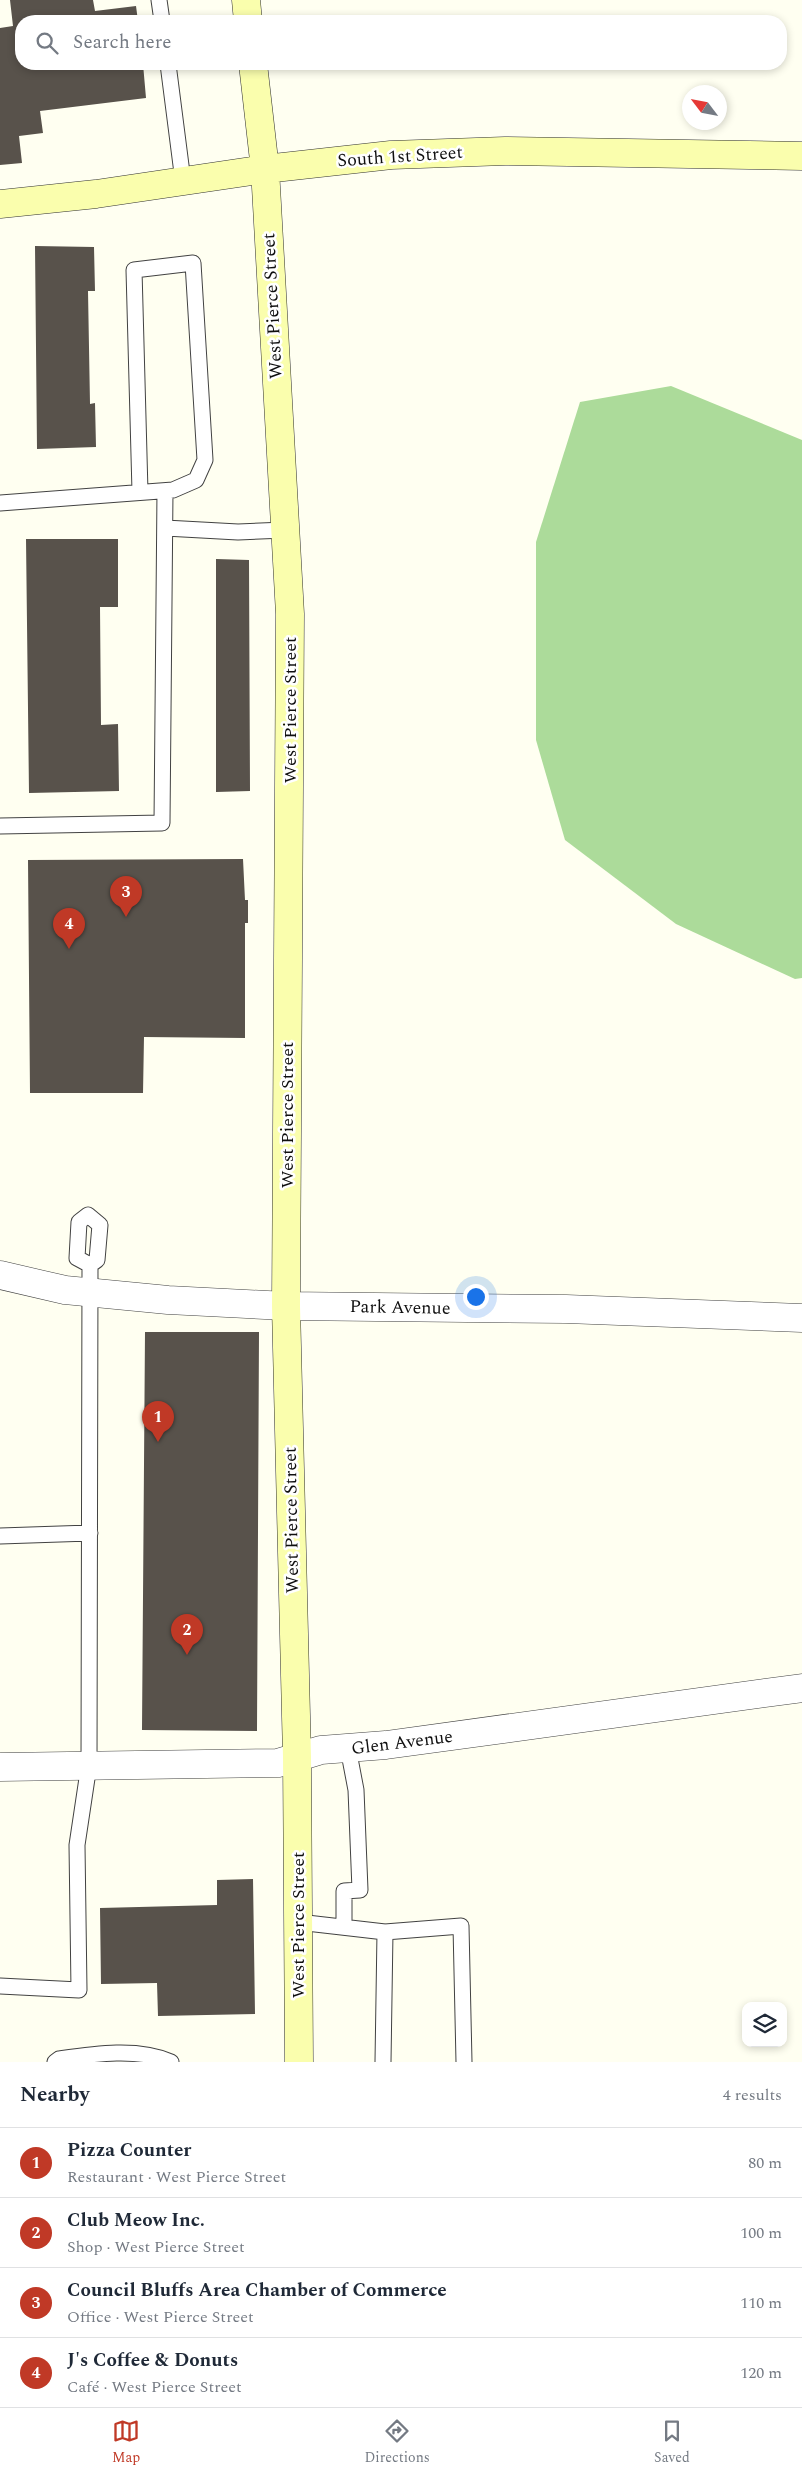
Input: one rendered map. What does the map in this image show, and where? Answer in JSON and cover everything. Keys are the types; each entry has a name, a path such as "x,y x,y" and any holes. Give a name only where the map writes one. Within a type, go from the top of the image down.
{"main road":[{"path":"246,0 247,15"},
{"name":"West Pierce Street","path":"254,70 264,169 290,614 286,1306 297,1757 299,2062"},
{"name":"South 1st Street","path":"0,204 96,194 264,169 365,157 436,152 505,151 802,156"}],"street":[{"name":"Park Avenue","path":"0,1275 65,1290 168,1300 286,1306 566,1310 802,1318"},
{"name":"Glen Avenue","path":"0,1767 278,1763 321,1750 386,1745 802,1688"}],"lane":[{"path":"160,0 161,15"},
{"path":"169,70 183,181"},
{"path":"0,503 165,491 173,490 196,480 205,460 193,263 134,270 140,492"},
{"path":"0,826 162,823 165,491"},
{"path":"165,528 238,532 285,530"},
{"path":"0,1986 79,1990 77,1845 89,1765 88,1293 90,1265"},
{"path":"0,1536 90,1532"},
{"path":"344,1927 344,1891 360,1890 356,1790 348,1748"},
{"path":"298,1922 385,1932 461,1926 464,2062"},
{"path":"383,2062 385,1932"},
{"path":"55,2062 59,2059 114,2054 144,2055 170,2062"}],"green space":[{"path":"671,386 802,440 802,978 795,979 676,924 565,840 536,740 536,542 580,402"}],"building":[{"path":"10,0 93,0 95,11 136,6 137,15 15,15 15,70 144,70 146,98 40,111 43,133 19,136 22,163 0,165 0,28 13,26"},
{"path":"35,246 94,247 95,291 88,291 90,404 95,403 96,447 37,449"},
{"path":"26,539 118,539 118,607 100,607 101,725 118,724 119,791 29,793"},
{"path":"216,559 249,560 250,791 216,792"},
{"path":"243,859 245,900 248,900 248,923 245,923 245,1038 144,1037 143,1093 30,1093 28,860"},
{"path":"145,1332 259,1332 257,1731 142,1730"},
{"path":"253,1879 255,2014 158,2016 157,1983 101,1984 100,1908 217,1905 217,1880"}],"place":[{"name":"Council Bluffs Area Chamber of Commerce","path":"126,917"},
{"name":"J's Coffee & Donuts","path":"69,949"},
{"name":"Pizza Counter","path":"158,1442"},
{"name":"Club Meow Inc.","path":"187,1655"}]}
